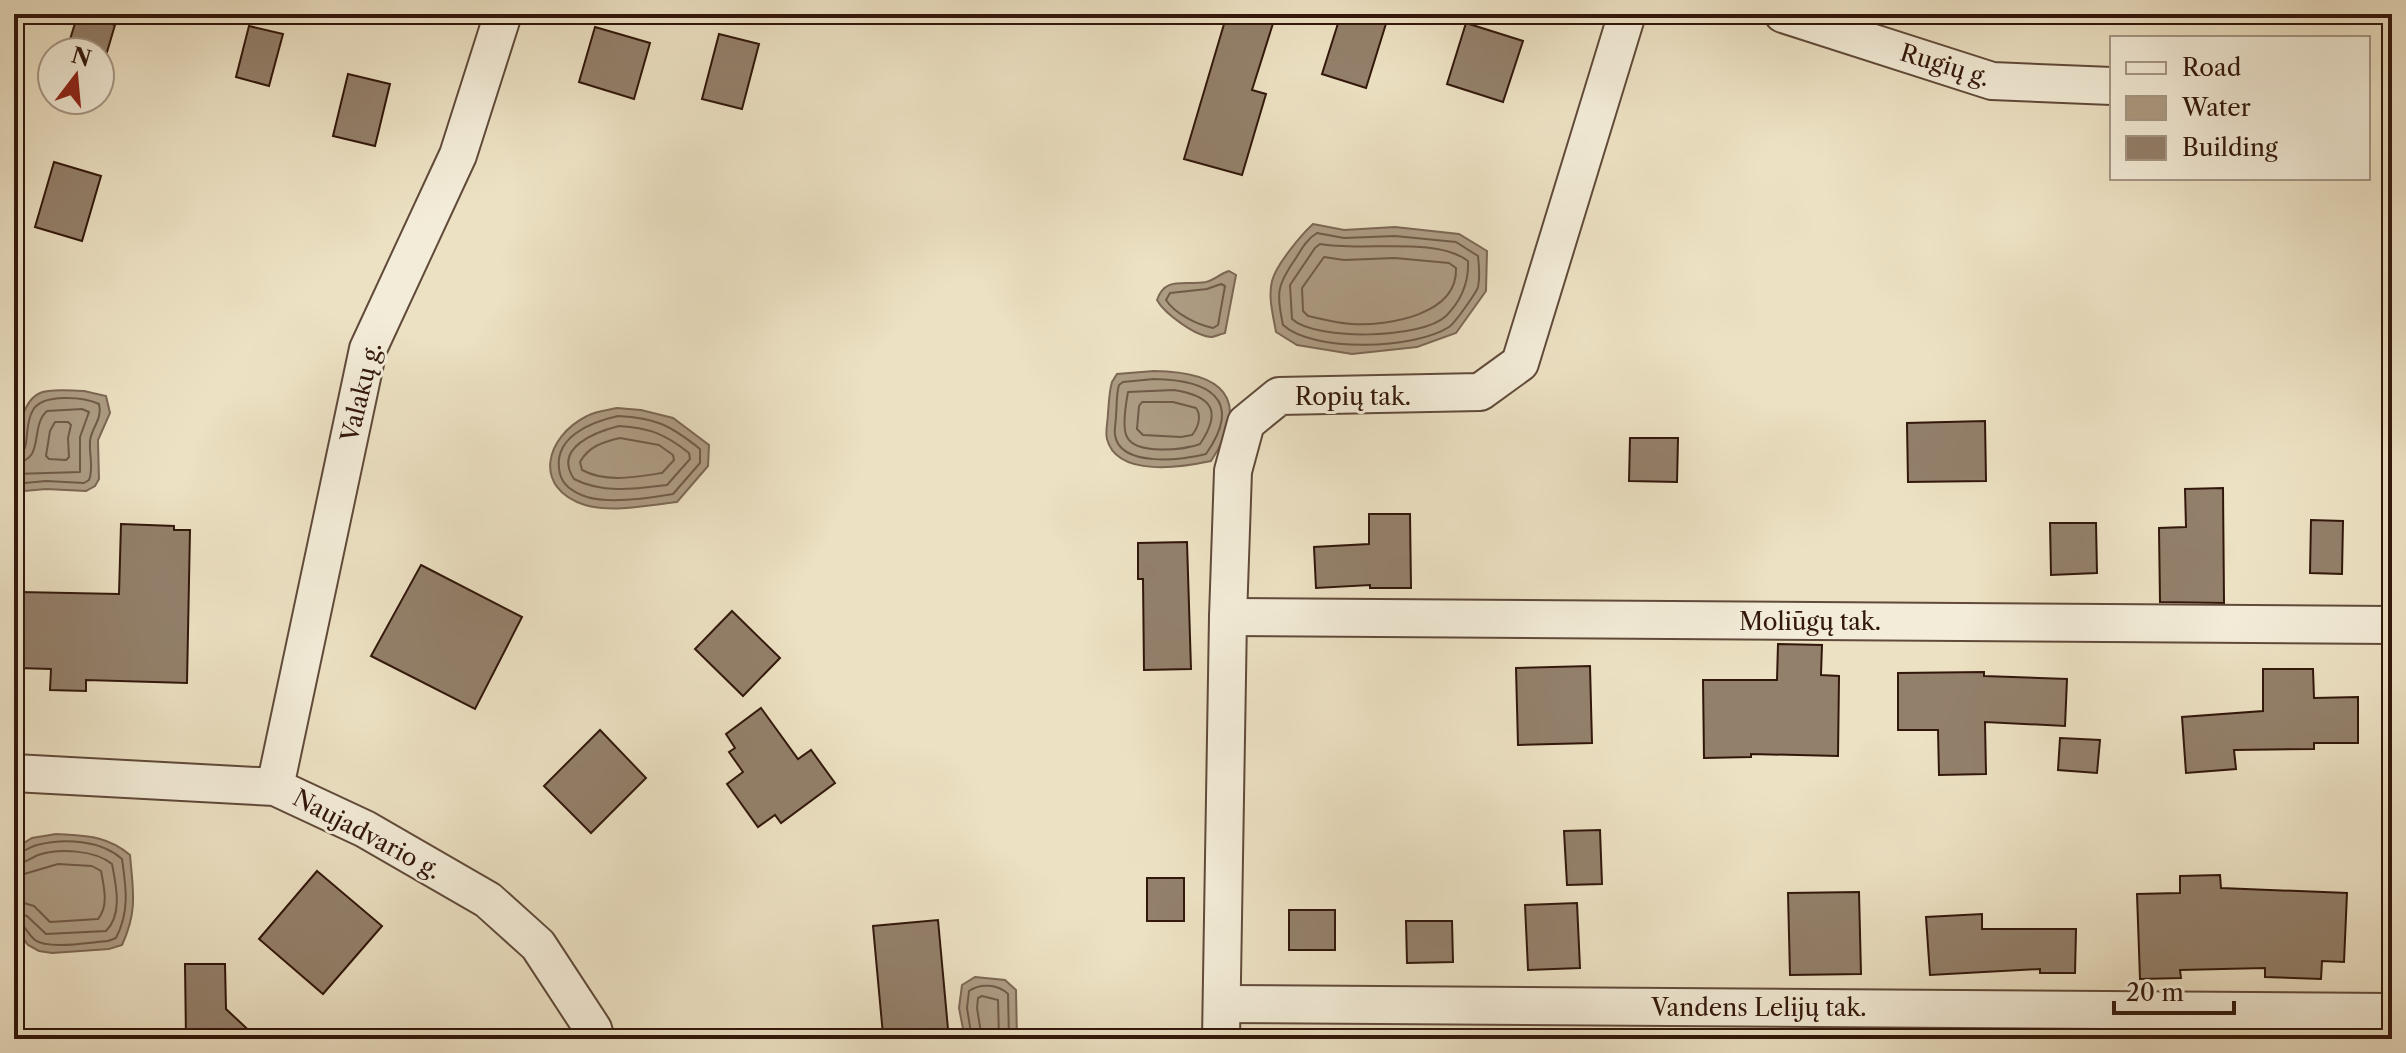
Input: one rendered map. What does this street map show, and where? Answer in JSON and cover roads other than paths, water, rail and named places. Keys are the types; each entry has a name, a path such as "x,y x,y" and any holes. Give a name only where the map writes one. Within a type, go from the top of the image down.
{"street":[{"name":"Valakų g.","path":"275,787 368,349 458,155 503,14"},
{"name":"Ropių tak.","path":"1222,1021 1233,471 1246,423 1279,396 1480,392 1520,363 1627,14"},
{"name":"Rugių g.","path":"1783,14 1992,81 2110,86"},
{"name":"Moliūgų tak.","path":"1228,617 2392,625"},
{"name":"Naujadvario g.","path":"14,773 275,787 365,829 488,900 538,945 593,1029 596,1039"},
{"name":"Vandens Lelijų tak.","path":"1222,1021 2392,1012"}],"water":[{"path":"1313,224 1344,230 1395,227 1459,234 1487,251 1486,291 1456,333 1417,347 1352,354 1297,345 1276,332 1271,287 1274,274 1284,259"},
{"path":"1229,271 1236,275 1225,333 1212,337 1189,329 1157,300 1160,292 1170,285 1206,282"},
{"path":"1154,371 1197,376 1213,383 1223,392 1229,405 1229,420 1211,461 1152,467 1124,460 1113,451 1106,433 1112,382 1117,374"},
{"path":"50,391 84,391 106,396 110,413 98,440 99,479 95,486 86,491 46,489 14,492 17,438 31,399"},
{"path":"617,408 673,418 709,445 708,466 677,502 631,508 595,507 568,497 557,487 551,475 550,462 562,436 587,416"},
{"path":"56,834 104,840 130,855 132,911 122,945 109,949 39,951 28,945 14,926 14,849 32,838"},
{"path":"975,977 1005,980 1016,990 1017,1039 965,1039 959,1008 962,985"}]}
